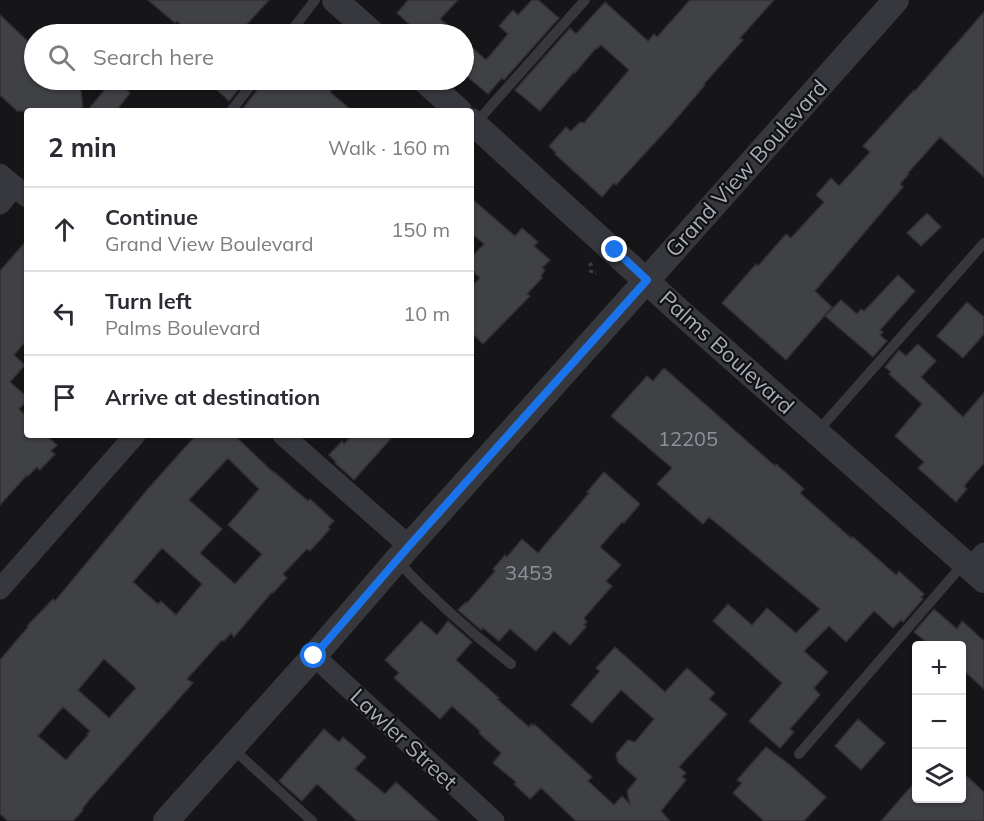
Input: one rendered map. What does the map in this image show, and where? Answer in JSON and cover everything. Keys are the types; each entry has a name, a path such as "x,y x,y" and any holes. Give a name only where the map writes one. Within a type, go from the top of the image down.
{"street":[{"path":"335,0 363,24"},
{"name":"Grand View Boulevard","path":"166,821 896,0"},
{"name":"Palms Boulevard","path":"435,90 456,108"},
{"name":"Palms Boulevard","path":"474,124 678,310 975,566"},
{"path":"0,204 14,186"},
{"path":"0,590 132,438"},
{"path":"286,438 403,553"},
{"name":"Lawler Street","path":"314,656 494,821"}],"lane":[{"path":"297,24 315,0"},
{"path":"474,113 585,0"},
{"path":"233,108 247,90"},
{"path":"817,432 984,243"},
{"path":"403,553 421,586 470,631 511,664"},
{"path":"799,754 975,566"},
{"path":"232,748 312,821"}],"building":[{"path":"148,0 269,0 247,24 180,24 177,21 175,23"},
{"path":"408,0 458,0 440,19 446,24 409,24 397,13"},
{"path":"532,0 538,0 559,18 504,80 502,78 488,94 474,82 474,49 486,60 508,34 499,26 513,10 518,15"},
{"path":"690,0 774,0 740,38 743,40 671,125 616,185 614,183 602,197 549,146 566,127 571,131 580,122 584,123 629,70 601,45 540,111 515,90 570,28 576,34 605,2 648,41 654,34 657,37"},
{"path":"984,12 984,177 940,137 908,173 900,184 903,187 815,291 832,307 786,360 722,303 786,234 791,238 824,202 816,195 831,178 839,186 870,152 863,146"},
{"path":"0,15 24,38 24,90 81,90 83,108 24,108 24,111 17,111 0,95"},
{"path":"105,90 126,90 130,93 118,108 90,108"},
{"path":"217,90 238,90 229,101"},
{"path":"257,90 332,90 330,92 349,108 243,108"},
{"path":"474,201 515,236 522,228 538,242 534,246 550,260 542,268 545,270 542,278 527,294 530,296 483,344 474,335 474,284 480,278 474,273 474,255 484,244 474,236"},
{"path":"927,213 941,227 921,246 907,233"},
{"path":"24,243 24,343 14,355 24,366 10,382 24,394 24,404 19,409 24,414 24,438 49,438 57,445 51,451 55,454 40,470 37,467 27,475 0,505 0,271"},
{"path":"898,275 915,291 880,330 883,332 880,335 887,341 873,357 825,316 841,300 857,314 861,309 864,311"},
{"path":"967,302 984,317 984,334 963,358 937,336"},
{"path":"918,344 936,361 921,377 963,417 984,393 984,463 964,486 967,489 956,502 918,468 924,462 895,436 922,404 889,374 891,372 885,367 899,350 906,356"},
{"path":"664,368 804,489 800,493 851,538 853,537 896,575 899,571 924,594 921,597 923,599 903,622 901,620 893,628 874,611 846,642 829,626 804,651 828,672 814,688 820,695 790,729 794,732 780,748 749,721 782,683 713,621 728,604 752,625 767,608 796,633 820,609 709,517 703,524 657,484 672,468 611,416 647,376 653,381"},
{"path":"193,438 237,438 274,473 308,501 310,499 334,521 328,527 330,529 310,551 307,549 283,574 287,578 272,592 234,637 231,633 224,641 222,640 187,679 193,683 73,821 8,821 0,814 0,660 27,626 53,599 55,601","holes":["228,458 259,489 228,525 262,554 235,584 200,553 222,529 189,500","162,548 202,584 176,615 161,601 158,604 133,582","104,659 136,688 109,718 78,690","63,707 90,731 66,760 38,736"]},
{"path":"349,438 391,438 354,480 329,455 342,441 344,444"},
{"path":"604,472 640,504 600,547 621,565 606,581 612,586 584,618 587,622 584,625 586,627 570,645 554,631 536,651 510,629 499,641 483,628 481,630 458,610 467,603 495,571 493,569 505,555 507,557 522,539 538,553"},
{"path":"934,609 957,629 962,621 984,641 984,689 966,673 966,641 925,641 914,632"},
{"path":"421,621 437,635 448,621 472,642 456,660 529,727 534,724 592,777 588,781 614,805 622,796 630,804 627,791 637,779 618,762 616,754 628,740 635,742 654,719 621,690 592,723 571,705 600,671 596,668 615,647 665,692 687,668 715,693 709,699 727,714 679,767 686,773 682,777 686,780 661,811 670,821 576,821 541,788 530,799 514,784 516,782 493,763 501,753 452,706 440,719 394,678 399,673 385,660"},
{"path":"858,719 885,743 861,770 835,746"},
{"path":"324,729 339,742 343,737 366,757 355,769 385,794 396,782 439,821 357,821 317,784 302,801 279,781"},
{"path":"766,747 826,797 804,821 764,821 733,793 742,783 737,780"},
{"path":"966,776 984,792 984,821 881,821 912,786 912,803 966,803"}],"route":[{"path":"314,656 409,546 647,280 615,250"}]}
